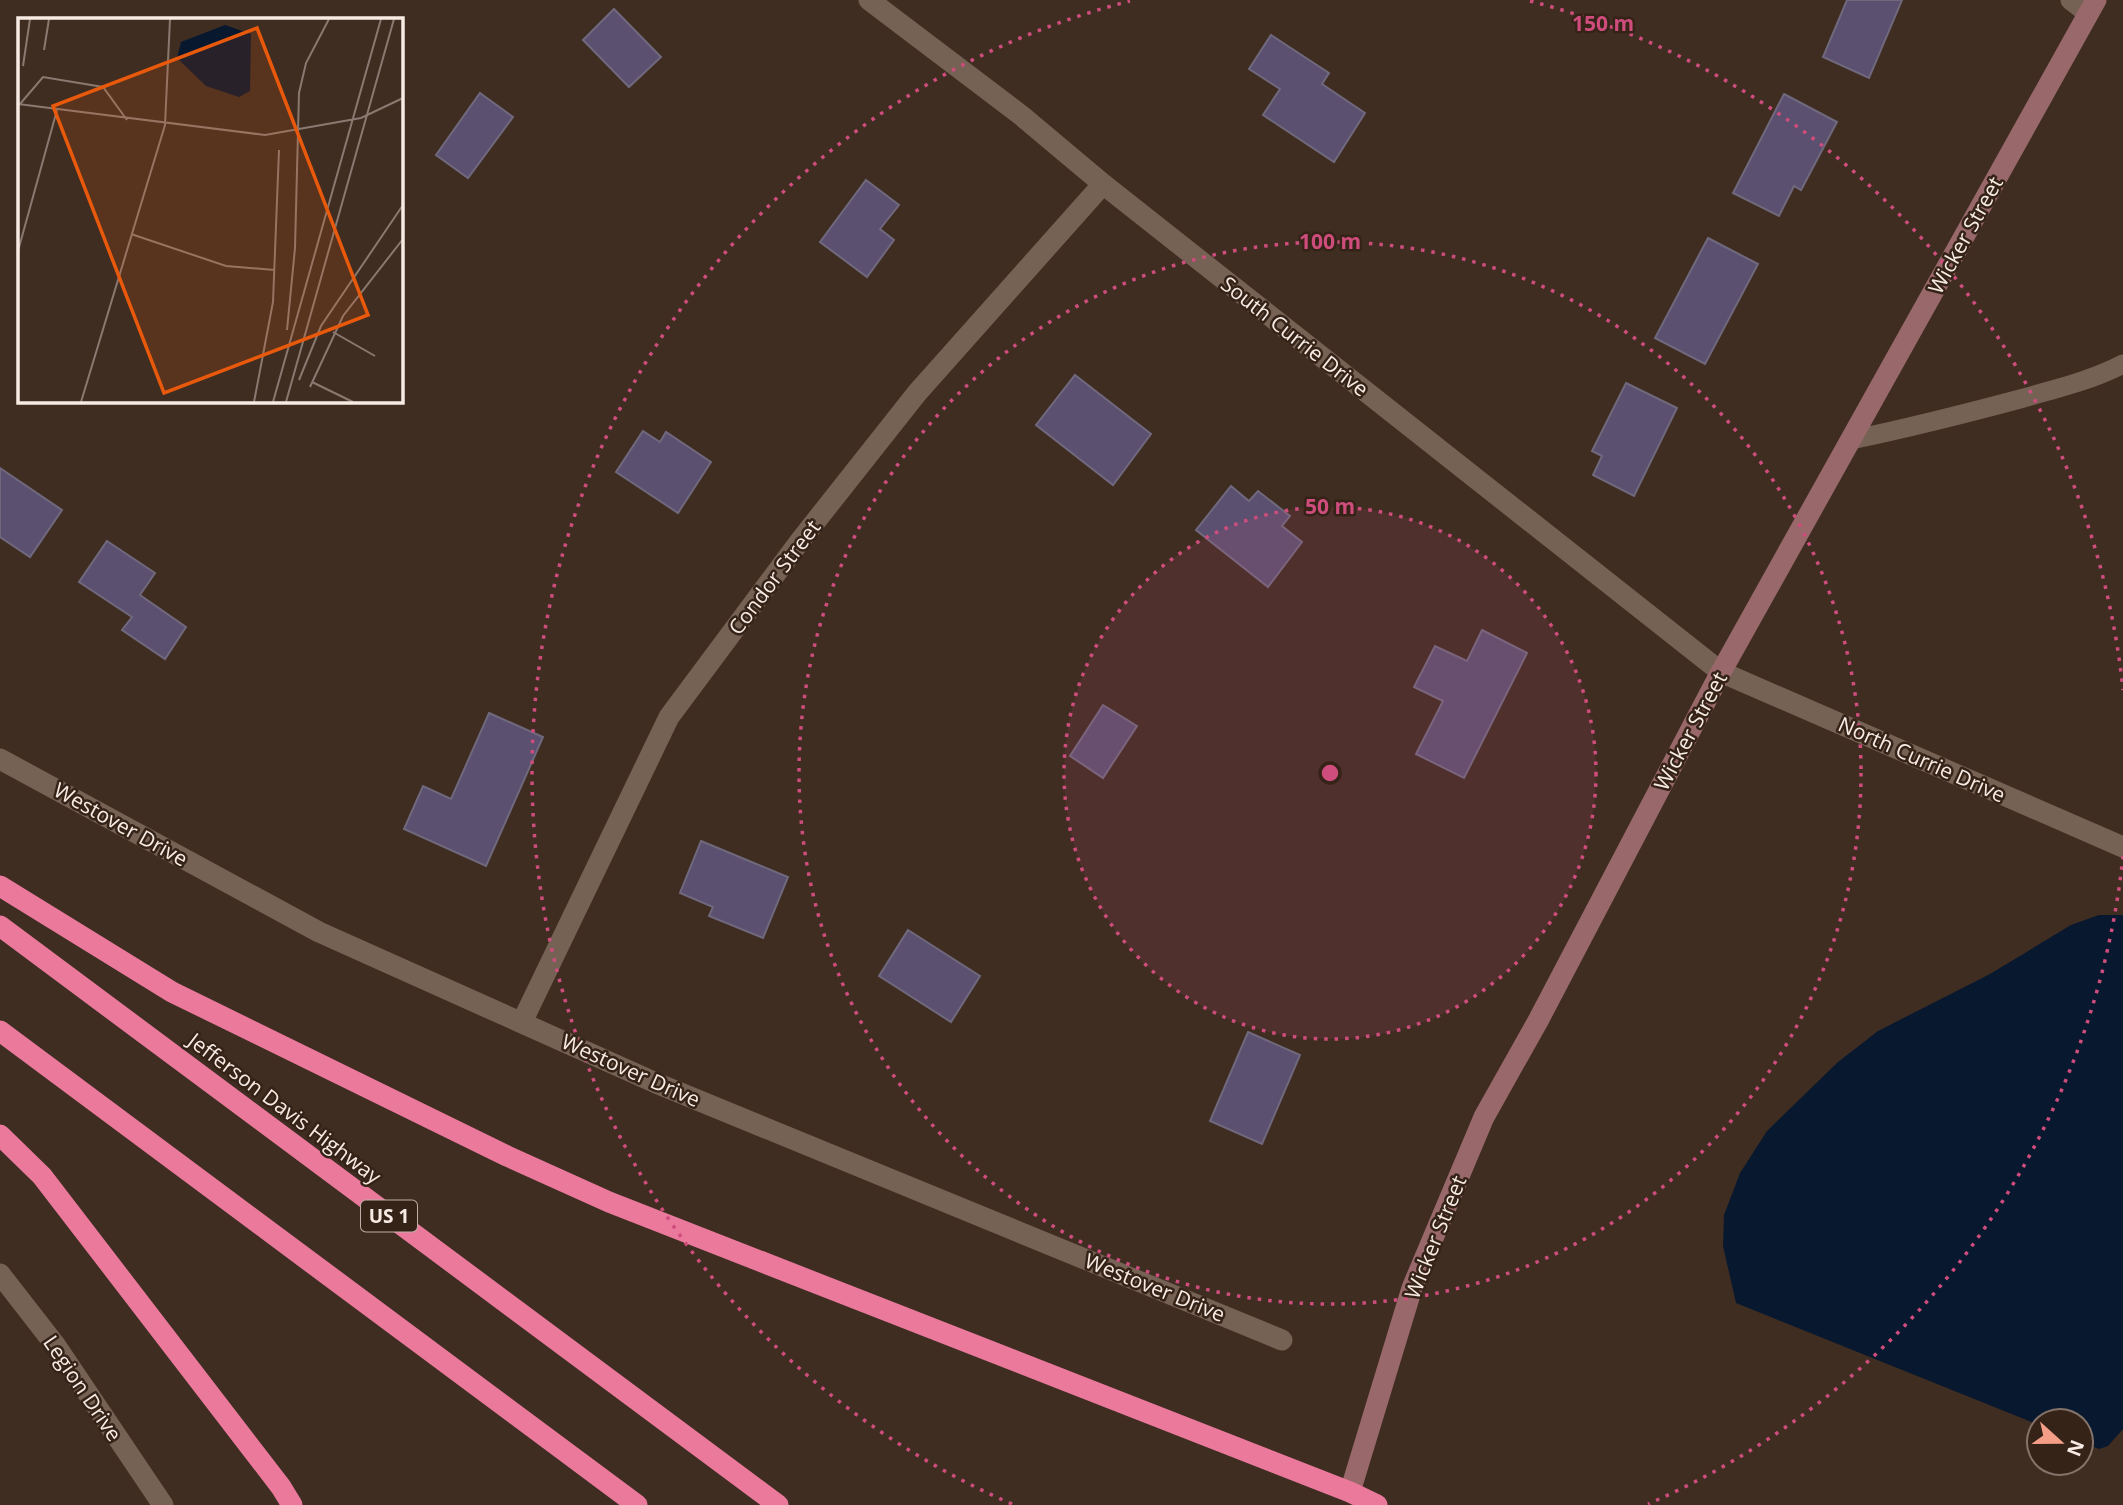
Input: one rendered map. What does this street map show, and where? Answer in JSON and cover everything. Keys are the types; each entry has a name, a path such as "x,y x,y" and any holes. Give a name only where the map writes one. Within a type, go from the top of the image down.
{"highway":[{"path":"0,886 172,992 507,1156 609,1202 1350,1492 1377,1505"},
{"name":"Jefferson Davis Highway","path":"0,926 778,1505"},
{"path":"0,1031 637,1505"},
{"path":"0,1135 42,1176 281,1487 292,1505"}],"main road":[{"name":"Wicker Street","path":"1350,1492 1412,1288 1484,1117 1721,672 2092,7"}],"street":[{"name":"South Currie Drive","path":"869,0 1022,116 1103,184 1721,672"},
{"path":"2071,0 2092,7"},
{"name":"Condor Street","path":"522,1022 669,717 800,541 917,393 1103,184"},
{"name":"North Currie Drive","path":"1721,672 2123,847"},
{"name":"Westover Drive","path":"0,759 318,932 656,1083 1282,1340"},
{"name":"Legion Drive","path":"0,1274 56,1346 163,1505"}],"lane":[{"path":"1851,440 1928,424 2045,392 2101,376 2123,364"}],"water":[{"path":"2099,915 2123,915 2123,1429 2108,1446 2099,1449 2095,1447 2095,1407 2025,1407 2025,1419 1736,1303 1723,1246 1724,1215 1740,1173 1767,1131 1838,1062 1878,1031 1990,974 2071,925"}],"building":[{"path":"1847,0 1902,0 1869,78 1823,57"},
{"path":"614,9 661,57 629,87 583,40"},
{"path":"1271,35 1329,73 1322,84 1365,113 1334,162 1263,115 1280,89 1249,69"},
{"path":"480,93 513,117 468,178 436,155"},
{"path":"1784,94 1837,122 1801,190 1794,186 1779,216 1733,193"},
{"path":"866,180 899,205 880,229 894,240 867,277 820,242"},
{"path":"1708,238 1758,264 1705,364 1655,338"},
{"path":"1075,375 1151,434 1113,485 1036,425"},
{"path":"1626,383 1677,408 1634,496 1593,475 1602,456 1592,451"},
{"path":"643,431 660,442 666,432 711,462 678,513 616,472"},
{"path":"0,468 62,510 30,557 0,537"},
{"path":"1231,486 1249,501 1258,491 1290,516 1282,526 1302,542 1268,587 1196,530"},
{"path":"107,541 155,573 140,595 186,627 165,659 122,630 132,617 79,582"},
{"path":"1482,630 1527,653 1464,778 1416,754 1443,701 1414,687 1435,646 1467,661"},
{"path":"1103,705 1137,726 1103,778 1070,756"},
{"path":"489,713 543,737 486,866 404,829 423,786 451,799"},
{"path":"701,841 788,877 763,938 709,916 713,907 680,893"},
{"path":"908,930 980,976 951,1022 879,976"},
{"path":"1248,1032 1300,1055 1262,1144 1210,1121"}]}
